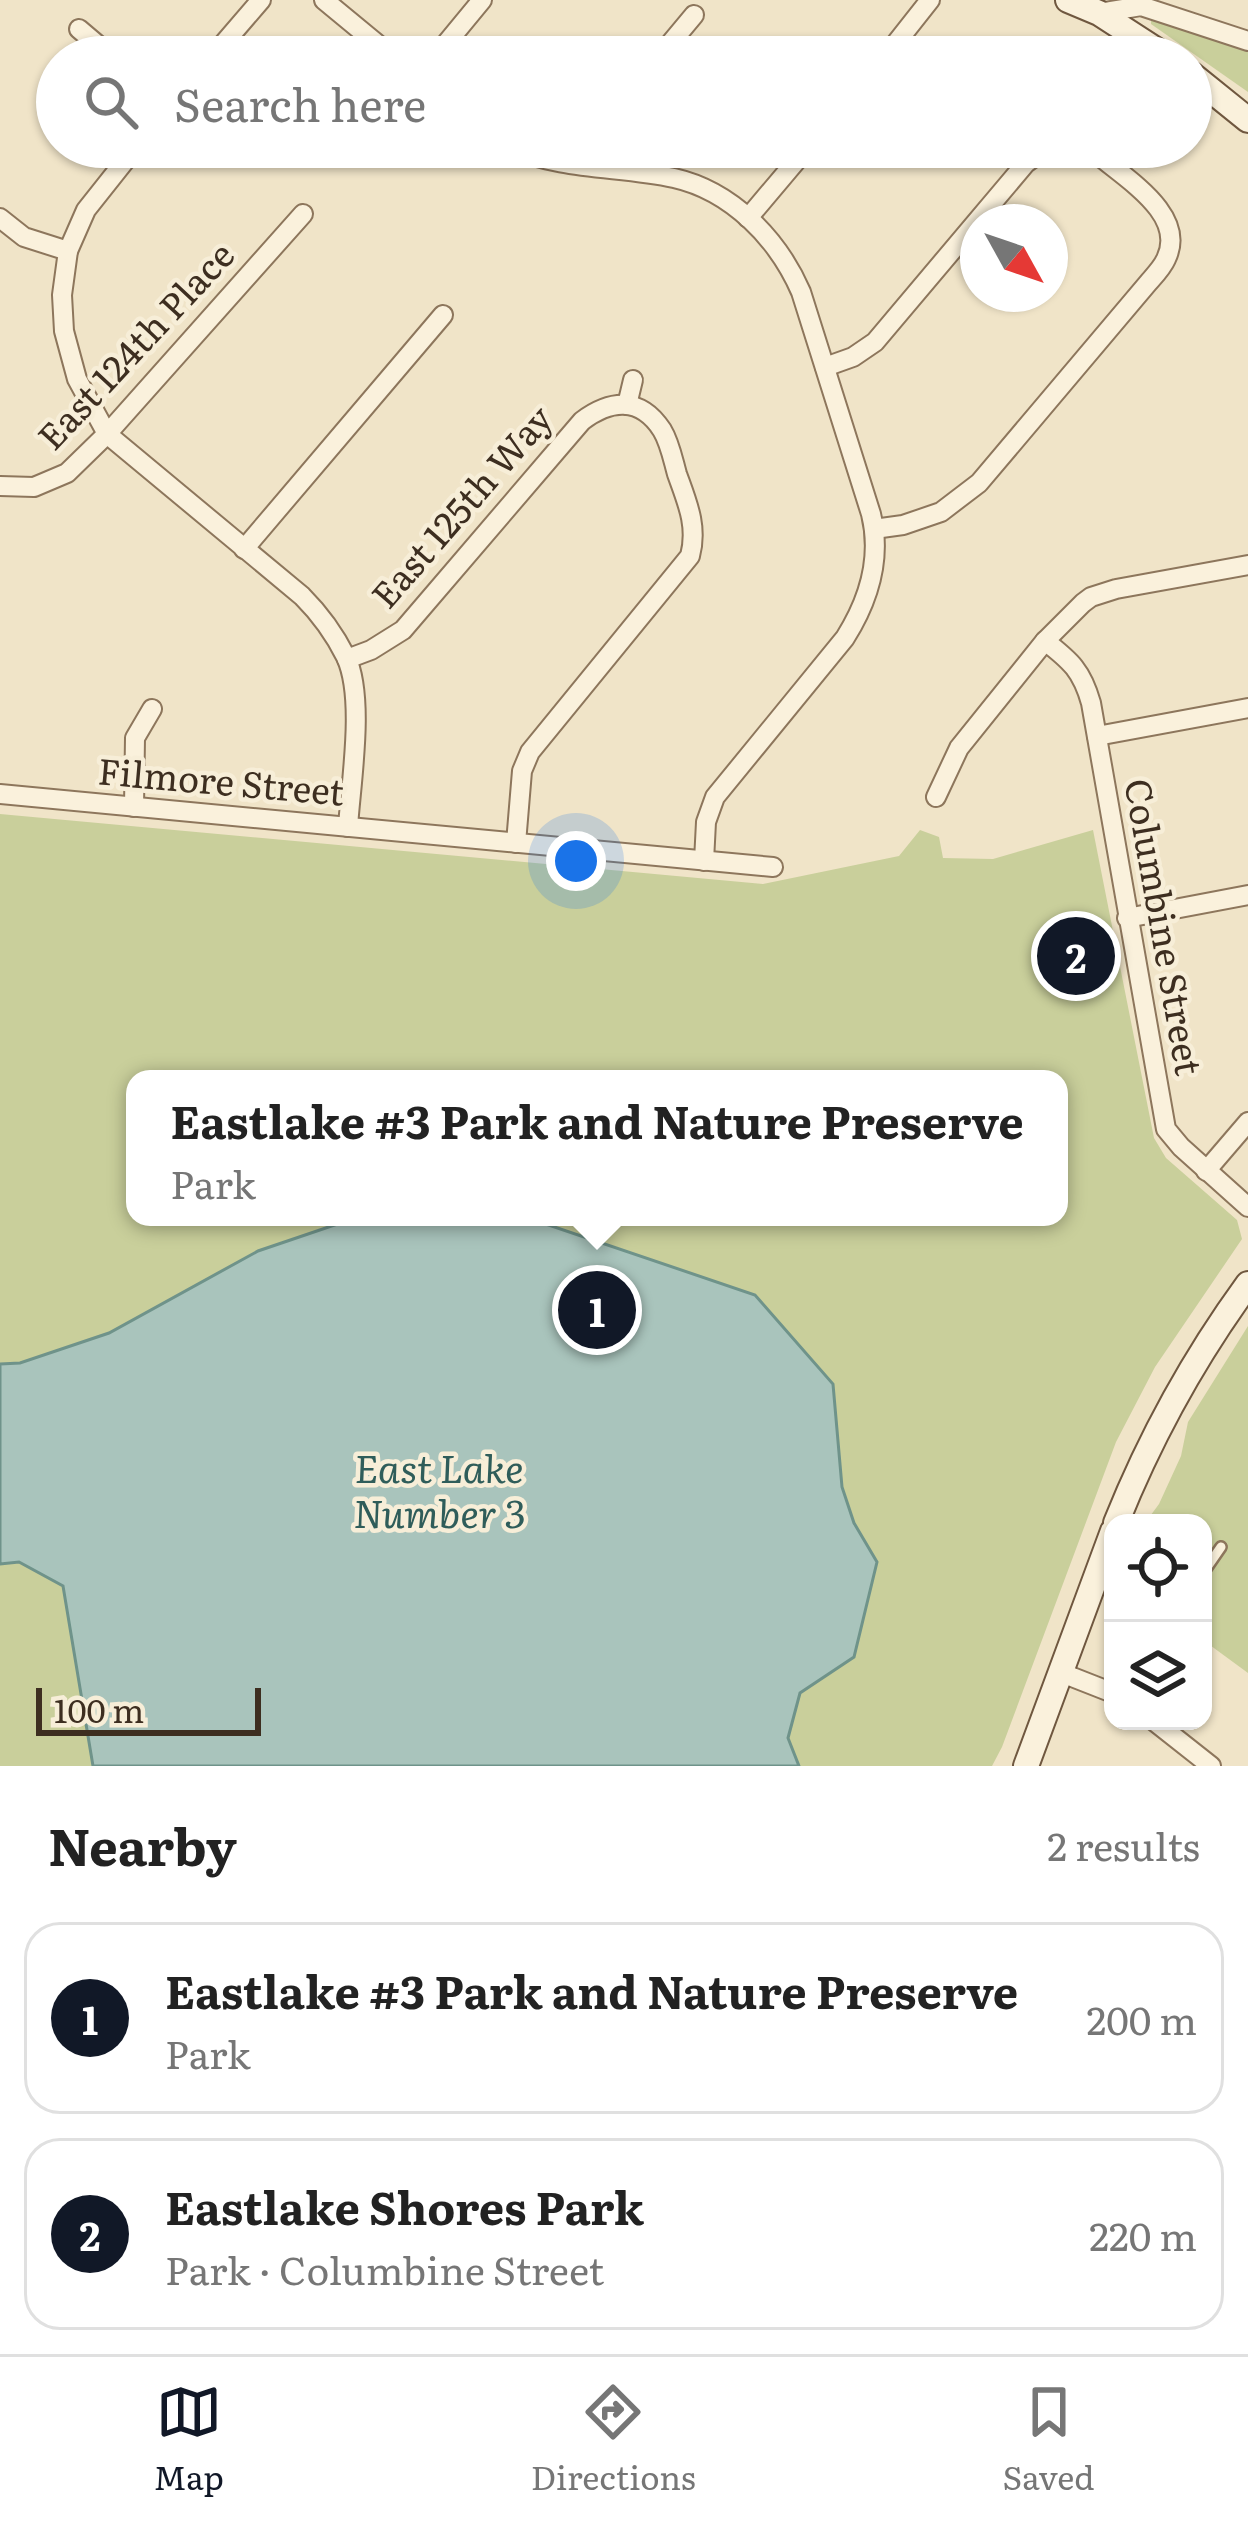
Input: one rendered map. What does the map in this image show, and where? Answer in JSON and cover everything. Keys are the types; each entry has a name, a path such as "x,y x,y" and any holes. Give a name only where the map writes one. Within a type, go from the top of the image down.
{"main road":[{"path":"1068,0 1135,36"},
{"path":"1212,91 1248,120"},
{"path":"1120,1514 1180,1388 1248,1284"},
{"path":"1026,1766 1104,1557"}],"street":[{"path":"230,36 261,0"},
{"path":"324,0 368,36"},
{"path":"452,36 482,0"},
{"path":"902,36 930,0"},
{"path":"1099,13 1141,6 1248,40"},
{"path":"676,36 694,15"},
{"path":"79,29 87,36"},
{"path":"119,168 86,209 68,251 62,296 64,331 76,379 107,434 278,573 314,608 347,659 356,713 348,827"},
{"path":"596,168 698,186 723,199 766,235 793,274 874,529 873,571 858,617 715,797 706,822 704,861"},
{"path":"748,218 790,168"},
{"path":"825,368 875,342 1023,168"},
{"path":"874,529 941,512 980,482 1181,239 1152,201 1113,168"},
{"name":"East 124th Place","path":"0,486 34,487 67,473 303,214"},
{"path":"0,218 24,236 68,251"},
{"path":"244,549 443,315"},
{"path":"516,843 522,771 530,752 672,580 693,544 693,522 662,430 643,412 627,405 633,380"},
{"name":"East 125th Way","path":"347,659 403,630 582,421 605,406 627,405"},
{"path":"936,797 958,748 1082,603 1102,592 1248,566"},
{"name":"Columbine Street","path":"1045,641 1084,678 1166,1129 1248,1207"},
{"path":"1096,736 1248,708"},
{"path":"134,807 136,738 152,710"},
{"name":"Filmore Street","path":"0,794 773,867"},
{"path":"1127,918 1248,895"},
{"path":"1206,1171 1248,1122"},
{"path":"1062,1673 1104,1689"},
{"path":"1165,1730 1211,1766"}],"lane":[{"path":"1212,1560 1221,1547"}],"green space":[{"path":"1151,18 1209,36 1168,36 1151,24"},
{"path":"1212,37 1248,48 1248,92 1212,67"},
{"path":"0,814 763,884 899,856 920,830 939,837 943,858 993,859 1093,830 1154,1138 1166,1158 1237,1220 1242,1239 1155,1367 1116,1442 992,1766 0,1766"},
{"path":"1248,1326 1248,1673 1212,1647 1212,1514 1152,1514 1181,1456 1188,1422"}],"water":[{"name":"East Lake Number 3","path":"332,1226 552,1226 755,1295 833,1384 842,1487 854,1523 877,1562 854,1657 800,1693 788,1738 799,1766 93,1766 63,1586 19,1562 0,1564 0,1364 20,1363 109,1333 258,1251"}],"place":[{"name":"Eastlake Shores Park","path":"1076,956"},
{"name":"Eastlake #3 Park and Nature Preserve","path":"597,1310"}]}
